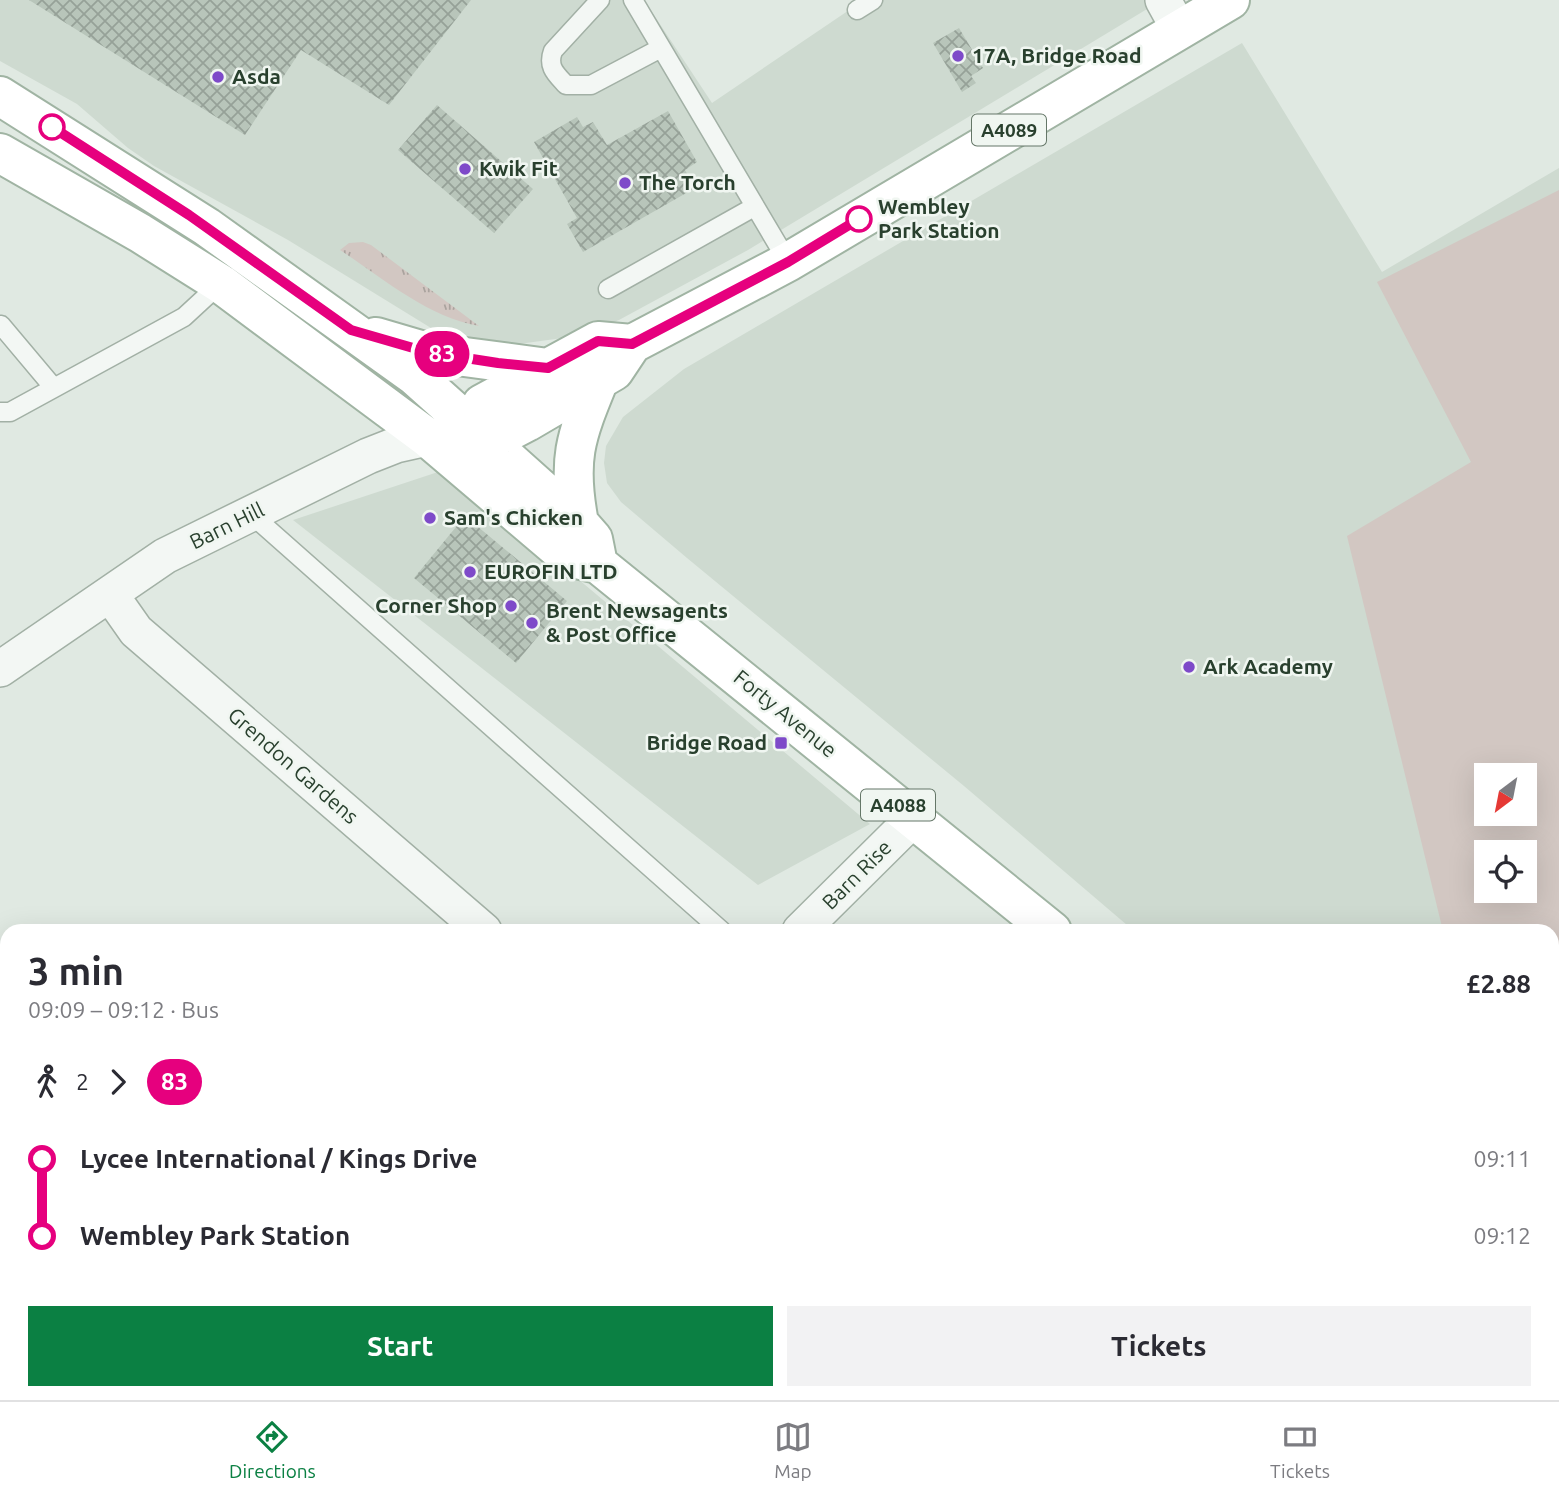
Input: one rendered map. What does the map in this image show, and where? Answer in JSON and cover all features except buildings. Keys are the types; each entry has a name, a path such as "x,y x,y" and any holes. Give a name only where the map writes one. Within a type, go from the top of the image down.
{"main road":[{"name":"A4089","path":"475,428 506,433 614,371 632,344 788,262 1171,15 1230,0"},
{"path":"0,96 207,227 415,376 579,523 593,539 598,564 568,556 428,438 221,284 140,233 0,153"},
{"path":"351,330 427,352 548,368"},
{"path":"475,428 482,404 598,341 632,344"},
{"path":"579,523 571,474 572,457 599,380"},
{"name":"Forty Avenue","path":"598,564 1043,924"}],"street":[{"name":"Barn Hill","path":"0,668 164,556 368,456 428,438 475,428"},
{"name":"Grendon Gardens","path":"110,594 136,631 476,924"},
{"name":"Barn Rise","path":"807,924 914,818"}],"lane":[{"path":"600,0 553,51 549,60 553,72 566,85 591,85 661,48"},
{"path":"633,0 788,262"},
{"path":"857,10 873,0"},
{"path":"608,289 754,206"},
{"path":"0,412 10,412 184,317 221,284 246,254"},
{"path":"1,325 54,388"},
{"path":"252,514 714,924"}],"shaded area":[{"path":"0,0 644,0 712,103 864,0 1162,0 748,250 619,320 577,336 498,347 444,336 288,240 154,166 128,148 77,104 0,61"},
{"name":"Ark Academy","path":"1242,43 1382,272 1559,168 1559,924 1126,924 964,786 621,502 607,483 604,463 606,446 623,417 684,369"},
{"path":"447,469 870,824 758,885 293,520"}],"green space":[{"path":"1559,190 1559,924 1441,924 1347,536 1471,462 1377,282"},
{"path":"363,242 371,245 479,326 441,314 424,305 340,250 349,243"}],"bus line":[{"name":"83","path":"52,127 189,215 351,330 427,352 498,363 548,368 598,341 632,344 788,262 859,219"}],"place":[{"name":"17A, Bridge Road","path":"958,56"},
{"name":"Asda","path":"218,77"},
{"name":"Kwik Fit","path":"465,169"},
{"name":"The Torch","path":"625,183"},
{"name":"Wembley Park Station","path":"859,219"},
{"name":"Sam's Chicken","path":"430,518"},
{"name":"EUROFIN LTD","path":"470,572"},
{"name":"Corner Shop","path":"511,606"},
{"name":"Brent Newsagents & Post Office","path":"532,623"},
{"name":"Ark Academy","path":"1189,667"},
{"name":"Bridge Road","path":"781,743"}]}
